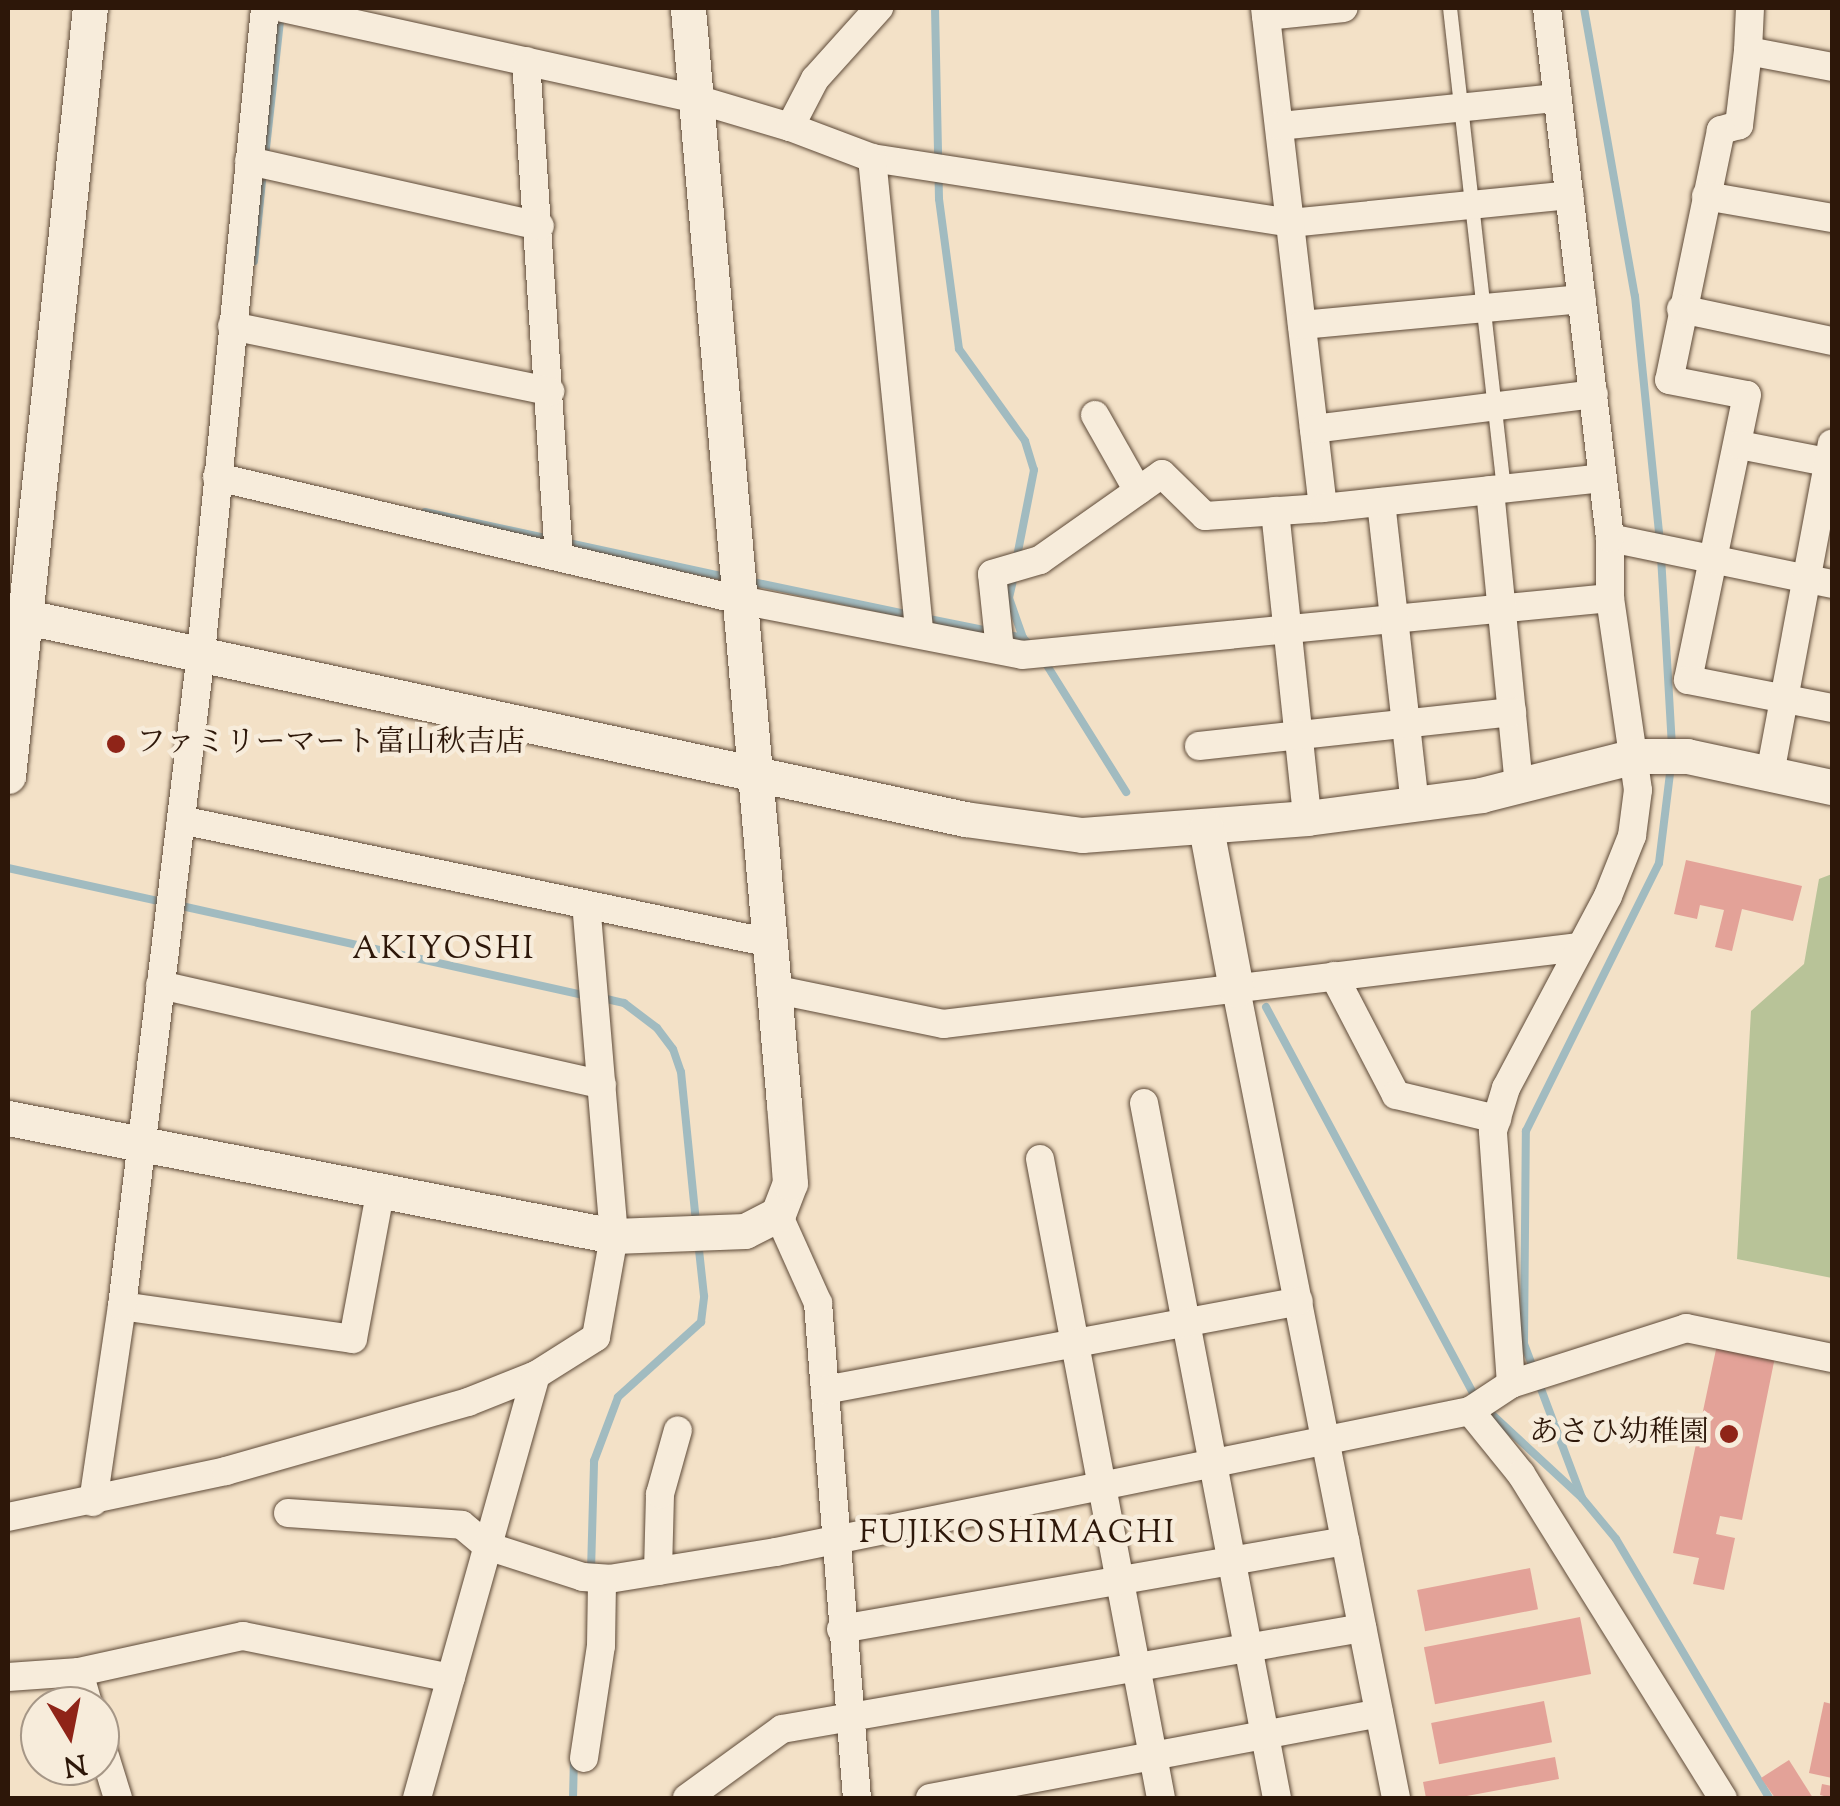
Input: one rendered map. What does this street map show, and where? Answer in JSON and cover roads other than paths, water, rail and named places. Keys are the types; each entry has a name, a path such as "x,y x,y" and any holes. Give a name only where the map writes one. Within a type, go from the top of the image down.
{"street":[{"path":"8,776 17,615 90,8"},
{"path":"93,1502 122,1306 138,1142 182,820 265,8"},
{"path":"283,8 696,100 790,127 872,158 1290,223 1570,195"},
{"path":"8,1118 614,1236 745,1231 778,1214 790,1183 688,8"},
{"path":"790,127 814,79 879,8"},
{"path":"1322,508 1266,12 1344,8"},
{"path":"1511,1384 1499,1259 1496,1120 1506,1088 1608,896 1632,836 1638,790 1610,598 1610,538 1547,8"},
{"path":"1750,8 1739,126 1721,130 1669,380 1746,396 1688,680 1832,708"},
{"path":"1748,51 1832,67"},
{"path":"526,61 559,556"},
{"path":"1280,126 1558,98"},
{"path":"872,158 919,632"},
{"path":"250,161 540,226"},
{"path":"1706,196 1832,218"},
{"path":"1302,325 1582,300"},
{"path":"1681,309 1832,342"},
{"path":"232,326 550,391"},
{"path":"1314,429 1594,394"},
{"path":"1096,415 1138,492"},
{"path":"1739,445 1831,456 1819,581 1783,698 1770,774"},
{"path":"1000,650 992,574 1040,560 1162,474 1206,516 1322,508 1602,478"},
{"path":"217,477 740,600 1022,655 1610,598"},
{"path":"1497,489 1500,608 1518,785"},
{"path":"1382,502 1415,804"},
{"path":"1275,511 1307,818"},
{"path":"1610,538 1819,581"},
{"path":"17,615 756,776 966,819 1082,835 1206,828 1415,804 1518,785 1635,756 1687,756 1832,786"},
{"path":"1200,746 1512,712"},
{"path":"182,820 771,943"},
{"path":"1206,828 1396,1798"},
{"path":"8,1518 226,1471 468,1402 536,1375 596,1337 614,1236 586,906"},
{"path":"773,989 944,1024 1579,947"},
{"path":"1334,976 1396,1095 1496,1120"},
{"path":"160,985 602,1085"},
{"path":"1144,1103 1277,1798"},
{"path":"1040,1159 1160,1798"},
{"path":"122,1306 354,1339 380,1193"},
{"path":"778,1214 818,1303 857,1798"},
{"path":"825,1390 1298,1301"},
{"path":"288,1513 462,1525 487,1546 592,1578 776,1552 837,1536 1326,1443 1470,1410 1511,1384 1686,1328 1832,1358"},
{"path":"416,1798 536,1375"},
{"path":"1470,1410 1521,1474 1723,1798"},
{"path":"658,1571 660,1494 678,1430"},
{"path":"842,1628 1345,1541"},
{"path":"584,1758 601,1646 592,1578"},
{"path":"688,1798 782,1729 1362,1628"},
{"path":"8,1677 78,1672 243,1636 451,1678"},
{"path":"78,1672 83,1686"},
{"path":"930,1798 1379,1713"}],"lane":[{"path":"1450,8 1495,407 1497,489"}],"waterway":[{"path":"935,8 939,199 959,349 1025,441 1034,470 1016,562"},
{"path":"1584,8 1635,296 1660,542"},
{"path":"265,157 281,12"},
{"path":"254,261 263,171"},
{"path":"425,512 729,578"},
{"path":"1661,556 1672,746"},
{"path":"1014,576 1009,598 1023,638"},
{"path":"748,581 911,615"},
{"path":"924,618 1023,638 1030,645"},
{"path":"1043,659 1126,792"},
{"path":"1582,1498 1524,1344 1526,1131 1659,863 1671,765"},
{"path":"8,868 163,902"},
{"path":"177,905 588,996"},
{"path":"602,998 624,1003 657,1028 673,1049 681,1072 696,1223"},
{"path":"1266,1007 1476,1399"},
{"path":"591,1571 594,1461 618,1397 701,1322 704,1296 698,1241"},
{"path":"1486,1409 1582,1498 1616,1539 1769,1798"},
{"path":"573,1798 574,1758"}],"place":[{"name":"ファミリーマート富山秋吉店","path":"116,744"},
{"name":"あさひ幼稚園","path":"1729,1434"}],"district":[{"name":"AKIYOSHI","path":"444,950"},
{"name":"FUJIKOSHIMACHI","path":"1018,1534"}]}
